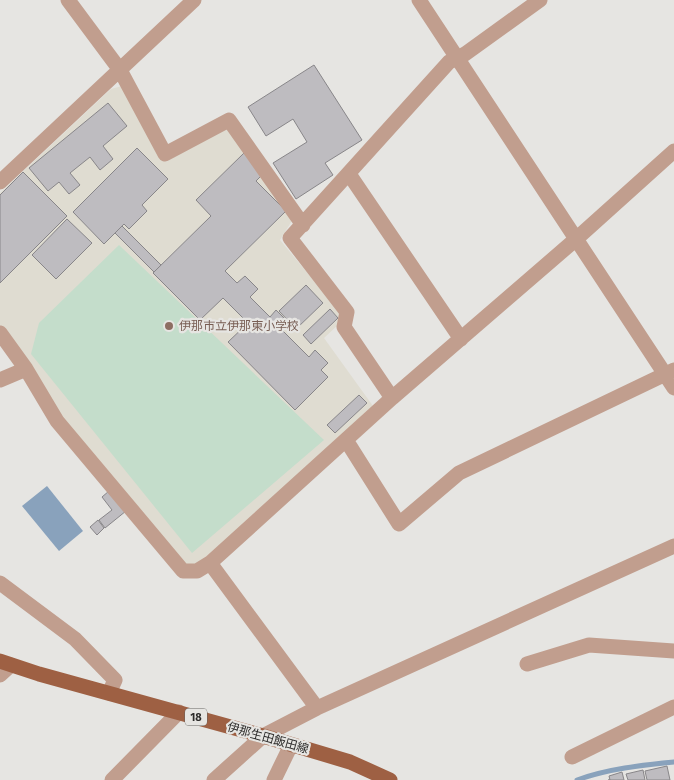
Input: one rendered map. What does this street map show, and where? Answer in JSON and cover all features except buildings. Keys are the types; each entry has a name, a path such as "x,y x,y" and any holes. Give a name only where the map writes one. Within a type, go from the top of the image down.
{"main road":[{"name":"伊那生田飯田線","path":"4,667 110,692 263,736 350,762 390,780"}],"street":[{"path":"68,0 120,70 166,154 229,120 303,225"},
{"path":"0,182 194,0"},
{"path":"419,0 575,240 670,372 674,388"},
{"path":"392,398 344,327 347,312 290,238 449,62 466,54 540,0"},
{"path":"0,333 26,369 56,421 183,571 196,571 210,564 392,398 575,240 674,151"},
{"path":"349,174 461,339"},
{"path":"0,380 26,369"},
{"path":"346,440 399,524 459,473 670,372"},
{"path":"214,780 263,736 317,708 674,546"},
{"path":"210,564 317,708"},
{"path":"0,583 75,639 116,680 110,692"},
{"path":"527,664 589,645 674,651"},
{"path":"572,758 674,707"},
{"path":"112,780 178,712"},
{"path":"274,780 291,745"}],"shaded area":[{"name":"伊那市立伊那東小学校","path":"122,86 166,162 229,125 293,219 280,240 340,312 339,324 324,338 373,406 197,565 181,564 62,420 0,327 0,193 111,89"}],"green space":[{"path":"119,245 324,440 192,553 31,354 39,323"}],"water":[{"path":"47,486 83,531 59,551 22,506"}],"waterway":[{"path":"577,780 612,770 674,762"}],"place":[{"name":"伊那市立伊那東小学校","path":"169,326"}]}
